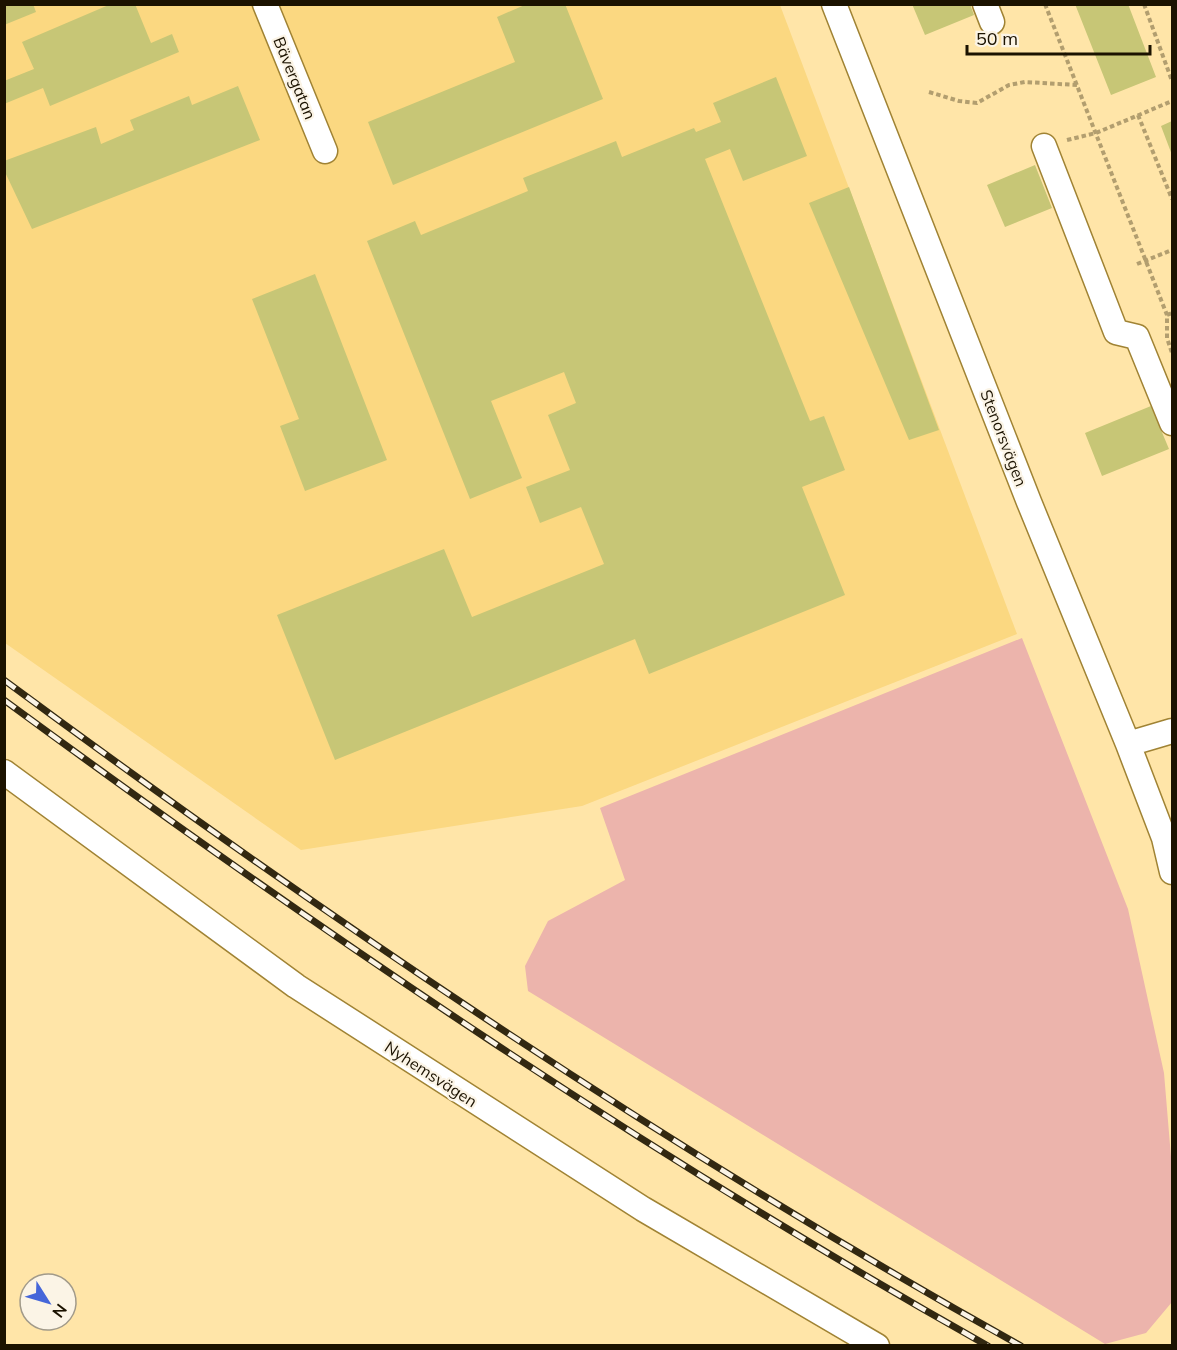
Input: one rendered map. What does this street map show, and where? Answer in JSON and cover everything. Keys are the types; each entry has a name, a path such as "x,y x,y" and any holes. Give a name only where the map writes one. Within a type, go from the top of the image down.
{"street":[{"name":"Bävergatan","path":"265,4 326,151"},
{"name":"Stenorsvägen","path":"834,4 1029,502 1128,744 1164,838 1173,872"},
{"path":"1044,146 1116,332 1137,337 1173,423"},
{"path":"1128,744 1173,731"},
{"name":"Nyhemsvägen","path":"4,772 296,986 643,1209 877,1346"}],"path":[{"path":"1045,4 1167,315 1167,338 1173,353"},
{"path":"1144,4 1173,81"},
{"path":"928,92 959,101 977,103 1008,86 1025,82 1077,85"},
{"path":"1044,146 1096,133 1173,100"},
{"path":"1138,115 1173,199"},
{"path":"1137,264 1173,250"},
{"path":"1167,315 1173,313"}],"shaded area":[{"path":"5,4 780,5 1017,634 582,806 301,850 5,643"},
{"path":"1022,638 1128,909 1164,1073 1172,1169 1172,1302 1146,1333 1105,1344 528,991 525,966 548,921 625,880 600,808"}],"building":[{"path":"4,4 33,4 36,12 4,25"},
{"path":"111,4 135,4 151,43 172,34 179,52 50,106 43,88 4,104 4,81 34,69 22,42"},
{"path":"527,4 565,4 603,99 393,185 368,122 515,62 497,17"},
{"path":"912,4 970,4 974,15 925,35"},
{"path":"1075,4 1128,4 1156,77 1111,95"},
{"path":"776,77 807,156 743,181 730,149 705,159 810,421 824,416 845,470 802,487 845,595 649,674 635,639 335,760 277,615 444,549 472,617 604,564 581,507 540,523 526,487 570,470 548,415 576,403 564,372 491,401 522,478 470,499 367,241 415,221 421,235 528,191 523,178 616,141 622,157 694,128 696,132 721,122 713,103"},
{"path":"238,86 260,140 32,229 4,170 4,161 96,127 101,144 134,130 130,120 189,96 192,105"},
{"path":"1172,121 1172,155 1161,126"},
{"path":"1035,165 1052,208 1005,227 987,185"},
{"path":"849,187 939,430 909,440 809,203"},
{"path":"315,274 387,460 305,491 280,426 299,419 252,299"},
{"path":"1151,406 1169,449 1102,476 1085,433"}],"railway":[{"path":"4,680 251,858 502,1029 629,1112 758,1192 1021,1346"},
{"path":"4,700 243,872 486,1038 734,1196 988,1346"}]}
